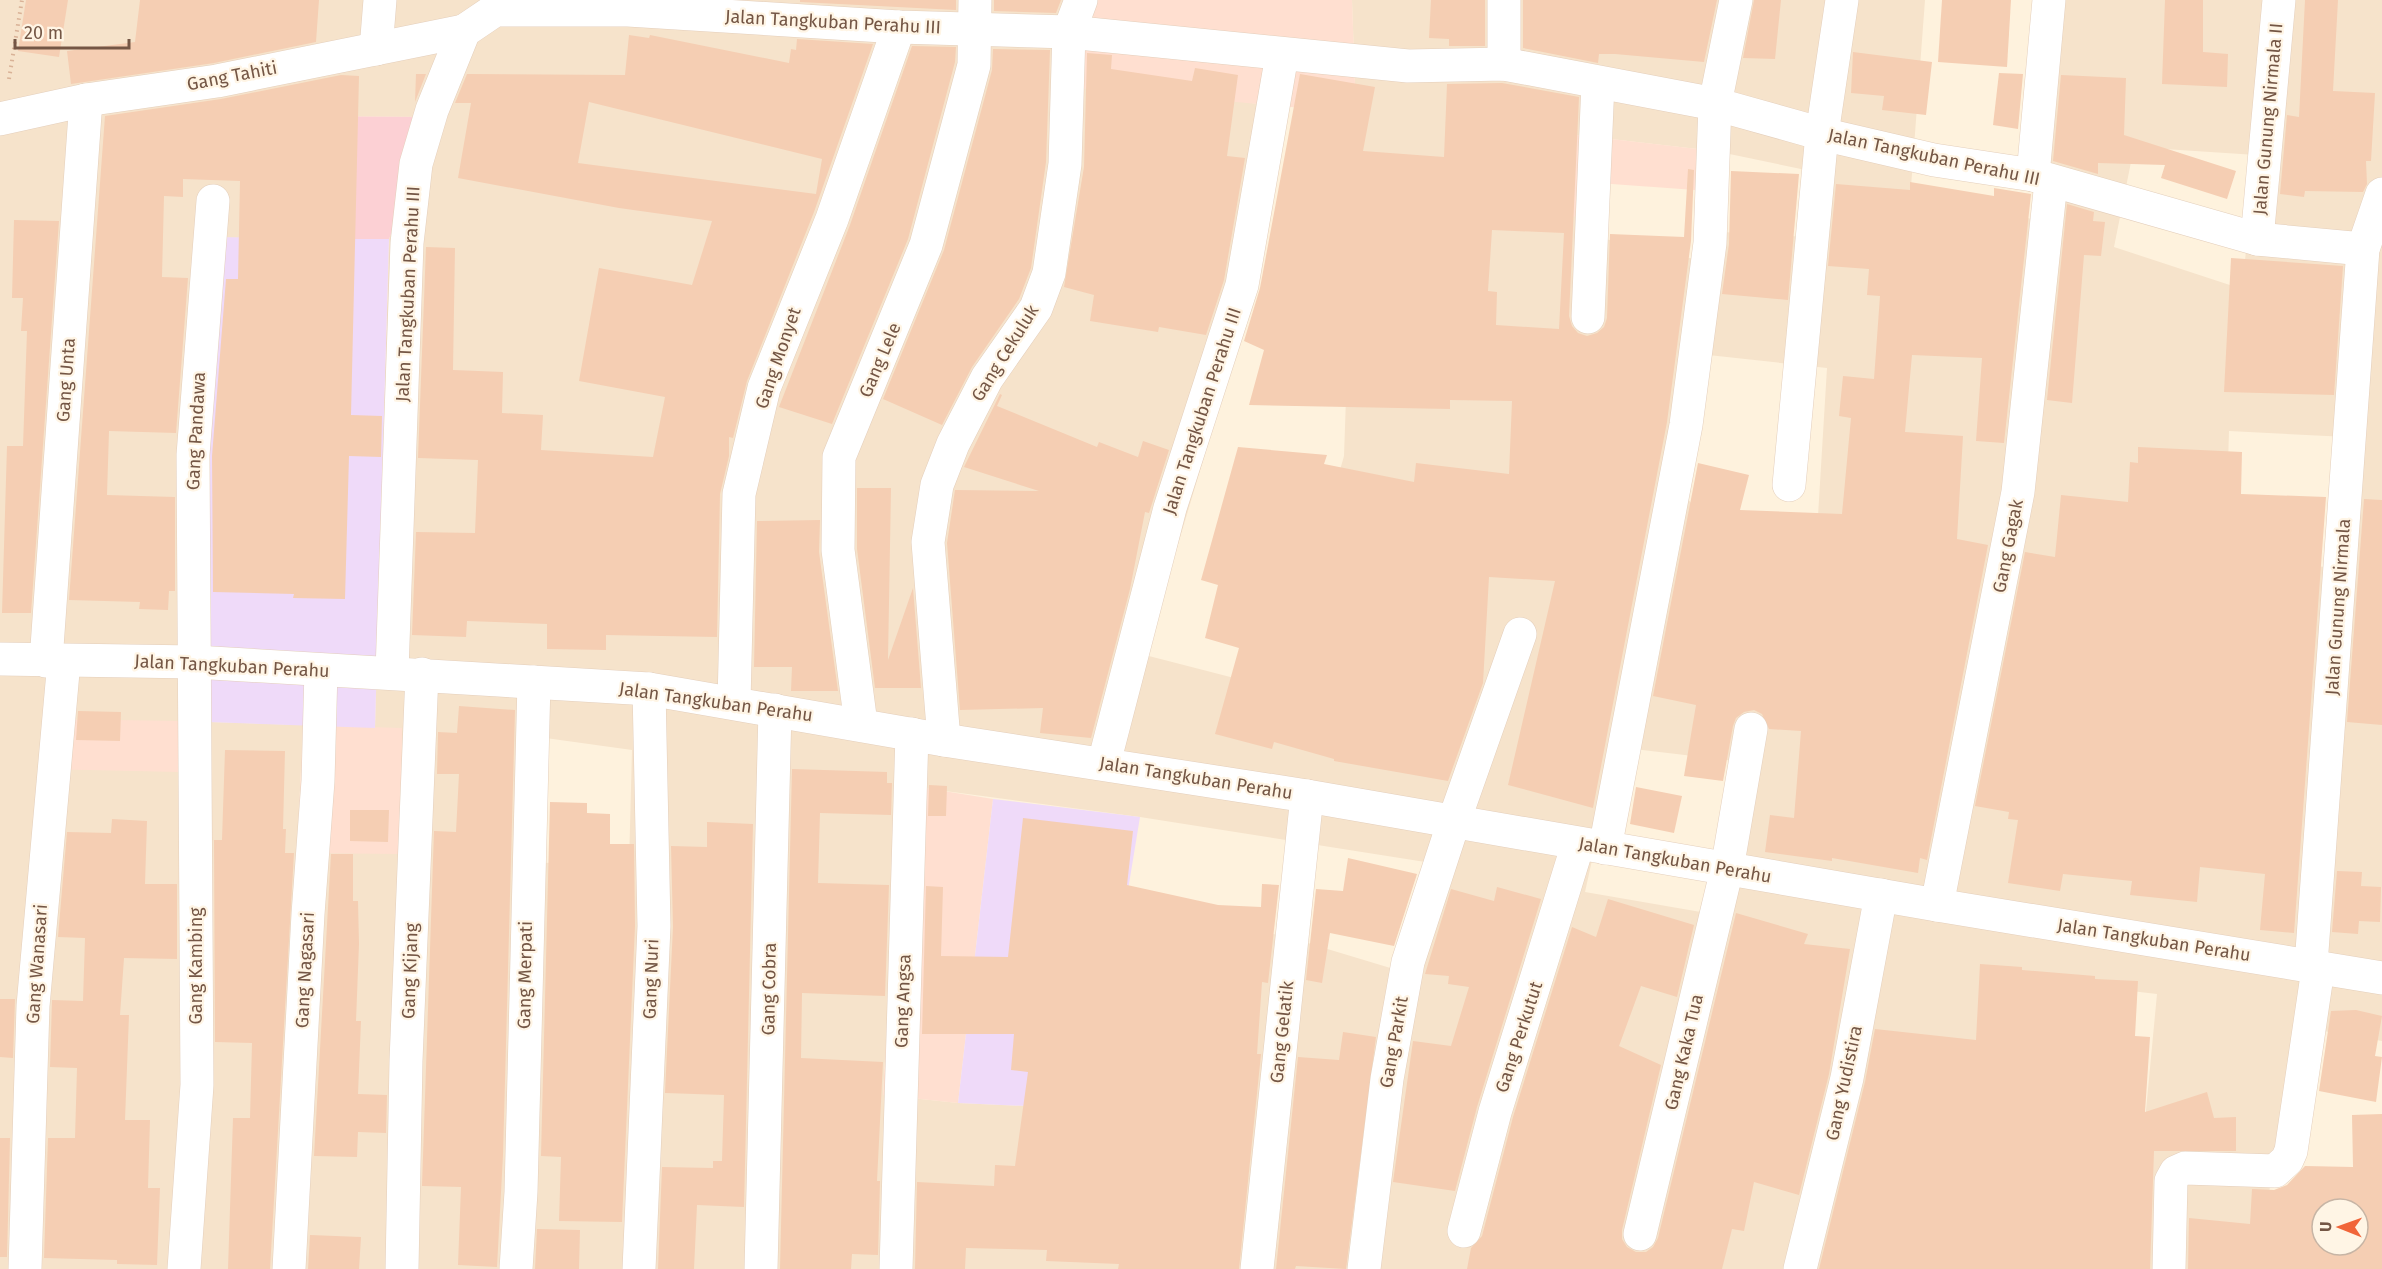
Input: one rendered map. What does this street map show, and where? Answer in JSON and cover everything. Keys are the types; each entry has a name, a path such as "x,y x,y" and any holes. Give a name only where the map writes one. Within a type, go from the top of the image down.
{"street":[{"path":"376,49 380,0"},
{"path":"1069,32 1082,0"},
{"path":"1504,0 1504,64"},
{"name":"Gang Perkutut","path":"1464,1231 1495,1112 1592,846 1686,425 1710,243 1715,104 1736,0"},
{"path":"1789,485 1821,134 1842,0"},
{"name":"Gang Gagak","path":"1937,905 2018,492 2042,179 2049,0"},
{"name":"Jalan Gunung Nirmala II","path":"2257,239 2279,0"},
{"name":"Jalan Tangkuban Perahu III","path":"407,673 408,231 416,164 432,110 464,31 495,10 629,5 742,9 899,27 974,14 1069,32 1282,55 1408,66 1504,64 1715,104 1821,134 1934,160 2042,179 2257,239 2363,249"},
{"name":"Gang Lele","path":"861,724 838,550 839,457 926,245 974,65 974,14"},
{"name":"Gang Monyet","path":"734,703 739,495 764,388 832,219 899,27"},
{"name":"Gang Tahiti","path":"1,118 86,100 217,81 464,31"},
{"name":"Gang Cekuluk","path":"944,740 928,542 937,485 953,444 987,378 1036,308 1049,273 1065,164 1069,32"},
{"name":"Jalan Tangkuban Perahu III","path":"1104,763 1170,508 1242,285 1282,55"},
{"path":"1588,317 1598,83"},
{"name":"Gang Unta","path":"55,661 86,100"},
{"name":"Jalan Gunung Nirmala","path":"2169,1269 2171,1181 2176,1172 2185,1168 2274,1171 2287,1160 2291,1151 2314,967 2363,249 2382,194"},
{"name":"Gang Pandawa","path":"195,662 193,455 213,201"},
{"name":"Gang Parkit","path":"1365,1269 1387,1079 1408,962 1454,821 1520,634"},
{"name":"Jalan Tangkuban Perahu","path":"0,659 195,662 649,689 944,740 1307,796 1937,905 2382,978"},
{"name":"Gang Wanasari","path":"25,1269 33,1006 55,661"},
{"name":"Gang Kambing","path":"184,1269 197,1085 195,662"},
{"name":"Gang Nagasari","path":"290,1269 308,914 318,782 321,670"},
{"name":"Gang Kijang","path":"402,1269 406,1061 407,673"},
{"name":"Gang Merpati","path":"516,1269 521,1192 534,682"},
{"name":"Gang Nuri","path":"639,1269 654,926 649,689"},
{"name":"Gang Cobra","path":"761,1269 775,710"},
{"name":"Gang Kaka Tua","path":"1640,1234 1727,869 1750,729"},
{"name":"Gang Angsa","path":"896,1269 912,734"},
{"name":"Gang Gelatik","path":"1257,1269 1307,796"},
{"name":"Gang Yudistira","path":"1800,1269 1847,1078 1881,895"}],"path":[{"path":"1,118 22,0"}],"shaded area":[{"path":"0,0 1081,0 1146,88 1279,107 1213,427 1145,655 1277,689 1344,456 1356,113 1352,0 1925,0 1910,200 1973,205 2032,219 2040,0 2382,0 2382,1041 2294,1026 2269,1193 2319,1197 2310,1197 2310,1257 2370,1257 2370,1201 2382,1202 2382,1269 0,1269","holes":["294,116 437,117 389,239 375,728 402,728 297,853 303,725 180,721 197,237 288,239","1533,130 1715,151 1825,174 1823,238 1706,231 1703,261 1583,234 1583,217","2134,147 2256,155 2242,289 2114,247","1699,354 1827,368 1816,549 1834,627 1679,492","2229,431 2347,437 2343,568 2225,561","524,735 632,750 629,865 517,862","1617,747 1744,762 1724,916 1585,892","900,785 1140,817 1438,864 1407,973 1291,938 1126,900 1092,1109 958,1103 883,1095","2036,980 2157,994 2145,1121"]},
{"path":"1081,0 1352,0 1356,113 1225,101 1146,88 1069,89"},
{"path":"294,116 437,117 389,239 288,239"},
{"path":"1533,130 1715,151 1709,191 1584,182 1583,217 1527,215"},
{"path":"197,237 389,239 375,728 180,721"},
{"path":"45,719 180,721 180,772 41,769"},
{"path":"303,725 402,728 401,854 297,853"},
{"path":"900,784 993,799 958,1103 883,1095"},
{"path":"993,799 1140,817 1092,1109 958,1103"}],"building":[{"path":"26,0 68,0 59,57 18,51"},
{"path":"140,0 319,0 316,42 214,63 71,84 67,51 135,42"},
{"path":"800,0 956,0 956,10 800,2"},
{"path":"994,0 1061,0 1056,13 994,11"},
{"path":"1431,0 1485,0 1485,46 1449,46 1449,39 1429,38"},
{"path":"1523,0 1717,0 1704,62 1599,54 1598,63 1523,48"},
{"path":"1754,0 1781,0 1775,59 1743,58"},
{"path":"1942,0 2011,0 2007,67 1938,62"},
{"path":"2165,0 2203,0 2203,52 2228,54 2227,87 2162,84"},
{"path":"2305,0 2338,0 2333,91 2375,93 2371,161 2366,161 2367,184 2363,192 2305,191 2304,197 2280,194 2287,115 2299,117"},
{"path":"629,35 649,38 650,35 789,63 791,49 796,50 797,39 873,44 814,212 747,381 733,438 729,437 729,456 720,494 717,637 606,635 606,650 547,649 547,624 467,621 466,637 412,635 416,532 475,533 478,460 418,458 426,247 455,248 453,370 503,372 502,413 543,415 541,450 653,457 665,397 579,381 599,268 692,285 712,221 619,208 458,178 471,103 455,103 467,74 625,75","holes":["589,102 822,159 816,194 578,163"]},
{"path":"912,46 956,47 955,62 908,239 832,424 779,407 850,225"},
{"path":"993,49 1050,50 1046,162 1031,268 1019,299 972,367 942,425 883,399 944,250 992,70"},
{"path":"1853,52 1932,62 1926,115 1882,110 1884,96 1851,93"},
{"path":"1087,53 1112,55 1111,69 1192,81 1195,68 1238,75 1227,156 1245,158 1224,280 1206,335 1159,327 1158,332 1090,321 1094,295 1064,287 1084,167"},
{"path":"1999,73 2023,74 2018,129 1993,125"},
{"path":"416,74 426,74 415,102"},
{"path":"1300,74 1375,87 1363,151 1444,157 1447,84 1502,83 1579,97 1569,316 1572,326 1578,333 1587,336 1597,333 1604,327 1607,318 1610,234 1684,237 1688,169 1694,170 1691,241 1667,422 1593,808 1508,785 1555,581 1489,577 1483,683 1448,781 1334,761 1334,759 1274,742 1272,749 1215,734 1239,648 1205,638 1218,585 1201,580 1238,447 1327,455 1324,464 1414,482 1416,463 1509,474 1512,401 1450,400 1450,409 1249,405 1264,350 1244,341 1260,288","holes":["1492,230 1564,233 1559,329 1496,325 1497,292 1488,291"]},
{"path":"341,75 359,76 351,415 382,416 381,457 349,456 345,599 293,598 294,594 213,592 212,456 226,279 238,279 240,181 183,179 183,197 164,196 162,277 188,278 176,433 109,431 107,495 175,497 175,591 169,591 168,610 139,609 140,602 69,600 105,116 221,99"},
{"path":"2061,75 2126,78 2124,135 2236,171 2227,199 2161,178 2165,165 2098,163 2098,174 2053,161"},
{"path":"1731,171 1799,174 1788,300 1722,294 1729,244"},
{"path":"1910,182 1994,196 1994,188 2031,194 2004,443 1976,441 1982,358 1912,355 1905,432 1963,436 1957,539 1988,545 1927,860 1920,858 1918,873 1832,858 1832,861 1765,852 1770,815 1794,818 1801,731 1769,729 1762,714 1754,710 1744,712 1736,718 1733,726 1723,781 1684,776 1696,705 1653,696 1698,463 1749,475 1740,510 1842,514 1851,418 1839,416 1843,376 1874,379 1880,296 1867,295 1869,269 1828,266 1836,184 1910,190"},
{"path":"2067,204 2094,212 2093,221 2105,222 2101,256 2084,255 2072,403 2047,400"},
{"path":"14,220 59,221 31,613 2,613 7,446 23,446 27,331 21,331 23,298 12,298"},
{"path":"2231,258 2343,266 2334,395 2224,392"},
{"path":"1000,394 1002,395 997,406 1097,447 1099,442 1138,457 1143,441 1169,450 1149,513 1145,512 1130,589 1091,738 1040,733 1043,708 960,710 947,543 955,490 1039,491 964,467"},
{"path":"2138,447 2242,452 2241,494 2326,497 2294,933 2260,930 2265,874 2200,867 2197,902 2130,895 2132,881 2063,874 2060,891 2008,883 2018,820 2008,819 2009,812 1975,806 2025,552 2055,557 2061,495 2128,502 2130,462 2138,463"},
{"path":"857,488 891,488 888,660 913,588 921,688 875,688 857,549"},
{"path":"2364,499 2382,500 2382,725 2347,722"},
{"path":"820,520 819,552 838,691 791,691 792,667 754,667 757,521"},
{"path":"459,706 515,710 503,1155 497,1267 458,1265 461,1187 422,1186 434,831 456,832 459,774 437,774 438,732 457,733"},
{"path":"78,711 121,712 120,741 76,740"},
{"path":"225,750 285,751 283,829 286,829 285,853 294,853 270,1269 228,1269 233,1118 250,1118 252,1043 215,1042 214,840 222,840"},
{"path":"792,769 887,772 887,783 892,783 891,815 820,813 818,883 889,885 885,996 802,993 801,1058 883,1062 877,1181 880,1181 878,1255 852,1254 851,1269 780,1269"},
{"path":"929,785 947,786 946,816 928,816"},
{"path":"1636,787 1682,796 1674,833 1630,824"},
{"path":"550,802 587,803 587,813 610,814 610,844 634,844 635,926 622,1222 559,1221 561,1157 541,1156"},
{"path":"350,810 389,810 388,842 350,841"},
{"path":"1023,818 1133,831 1127,885 1218,905 1261,907 1262,884 1279,885 1268,983 1262,982 1257,1054 1261,1054 1239,1269 1118,1269 1119,1264 1046,1261 1047,1250 966,1248 965,1269 915,1269 917,1182 994,1186 995,1165 1015,1166 1028,1072 1011,1070 1014,1034 922,1034 926,886 943,887 941,956 1008,957"},
{"path":"112,819 147,821 145,884 177,884 177,959 124,958 120,1015 129,1015 125,1120 150,1120 148,1188 160,1188 157,1265 117,1264 117,1260 44,1258 48,1138 75,1138 77,1068 50,1067 52,1000 83,1001 85,938 58,937 67,832 111,833"},
{"path":"707,822 753,824 744,1207 697,1205 694,1269 658,1269 662,1167 713,1168 713,1161 722,1161 724,1095 665,1093 673,927 671,846 707,847"},
{"path":"331,854 353,854 353,901 358,901 359,944 356,1021 361,1021 358,1094 387,1095 386,1133 358,1132 357,1157 314,1156"},
{"path":"1348,858 1417,874 1394,946 1330,933 1322,983 1306,980 1316,889 1343,891"},
{"path":"2337,871 2362,872 2361,886 2381,887 2380,922 2359,921 2358,934 2332,932"},
{"path":"1497,887 1541,899 1477,1107 1455,1191 1393,1182 1413,1041 1451,1046 1469,987 1448,984 1449,976 1425,974 1451,889 1494,901"},
{"path":"1608,899 1694,925 1677,997 1641,986 1619,1046 1661,1065 1622,1230 1622,1239 1627,1247 1636,1252 1646,1252 1653,1247 1658,1238 1736,913 1808,934 1804,944 1850,949 1829,1074 1799,1195 1754,1182 1744,1231 1732,1229 1722,1269 1467,1269 1471,1248 1482,1236 1513,1117 1572,927 1596,937"},
{"path":"1980,964 2095,976 2095,979 2138,981 2135,1036 2150,1037 2145,1112 2207,1092 2214,1118 2236,1117 2236,1151 2154,1151 2150,1269 1819,1269 1865,1082 1875,1029 1976,1040"},
{"path":"0,999 15,999 13,1058 0,1057"},
{"path":"2356,1010 2382,1016 2375,1056 2382,1057 2376,1102 2319,1091 2331,1011"},
{"path":"1343,1032 1376,1037 1346,1269 1296,1266 1295,1269 1276,1269 1298,1057 1339,1060"},
{"path":"2382,1114 2382,1269 2188,1269 2189,1218 2250,1224 2252,1189 2274,1190 2287,1185 2305,1166 2353,1167 2352,1115"},
{"path":"0,1138 10,1138 7,1257 0,1257"},
{"path":"537,1229 580,1230 579,1269 535,1269"},
{"path":"310,1235 361,1237 359,1269 308,1269"}]}
